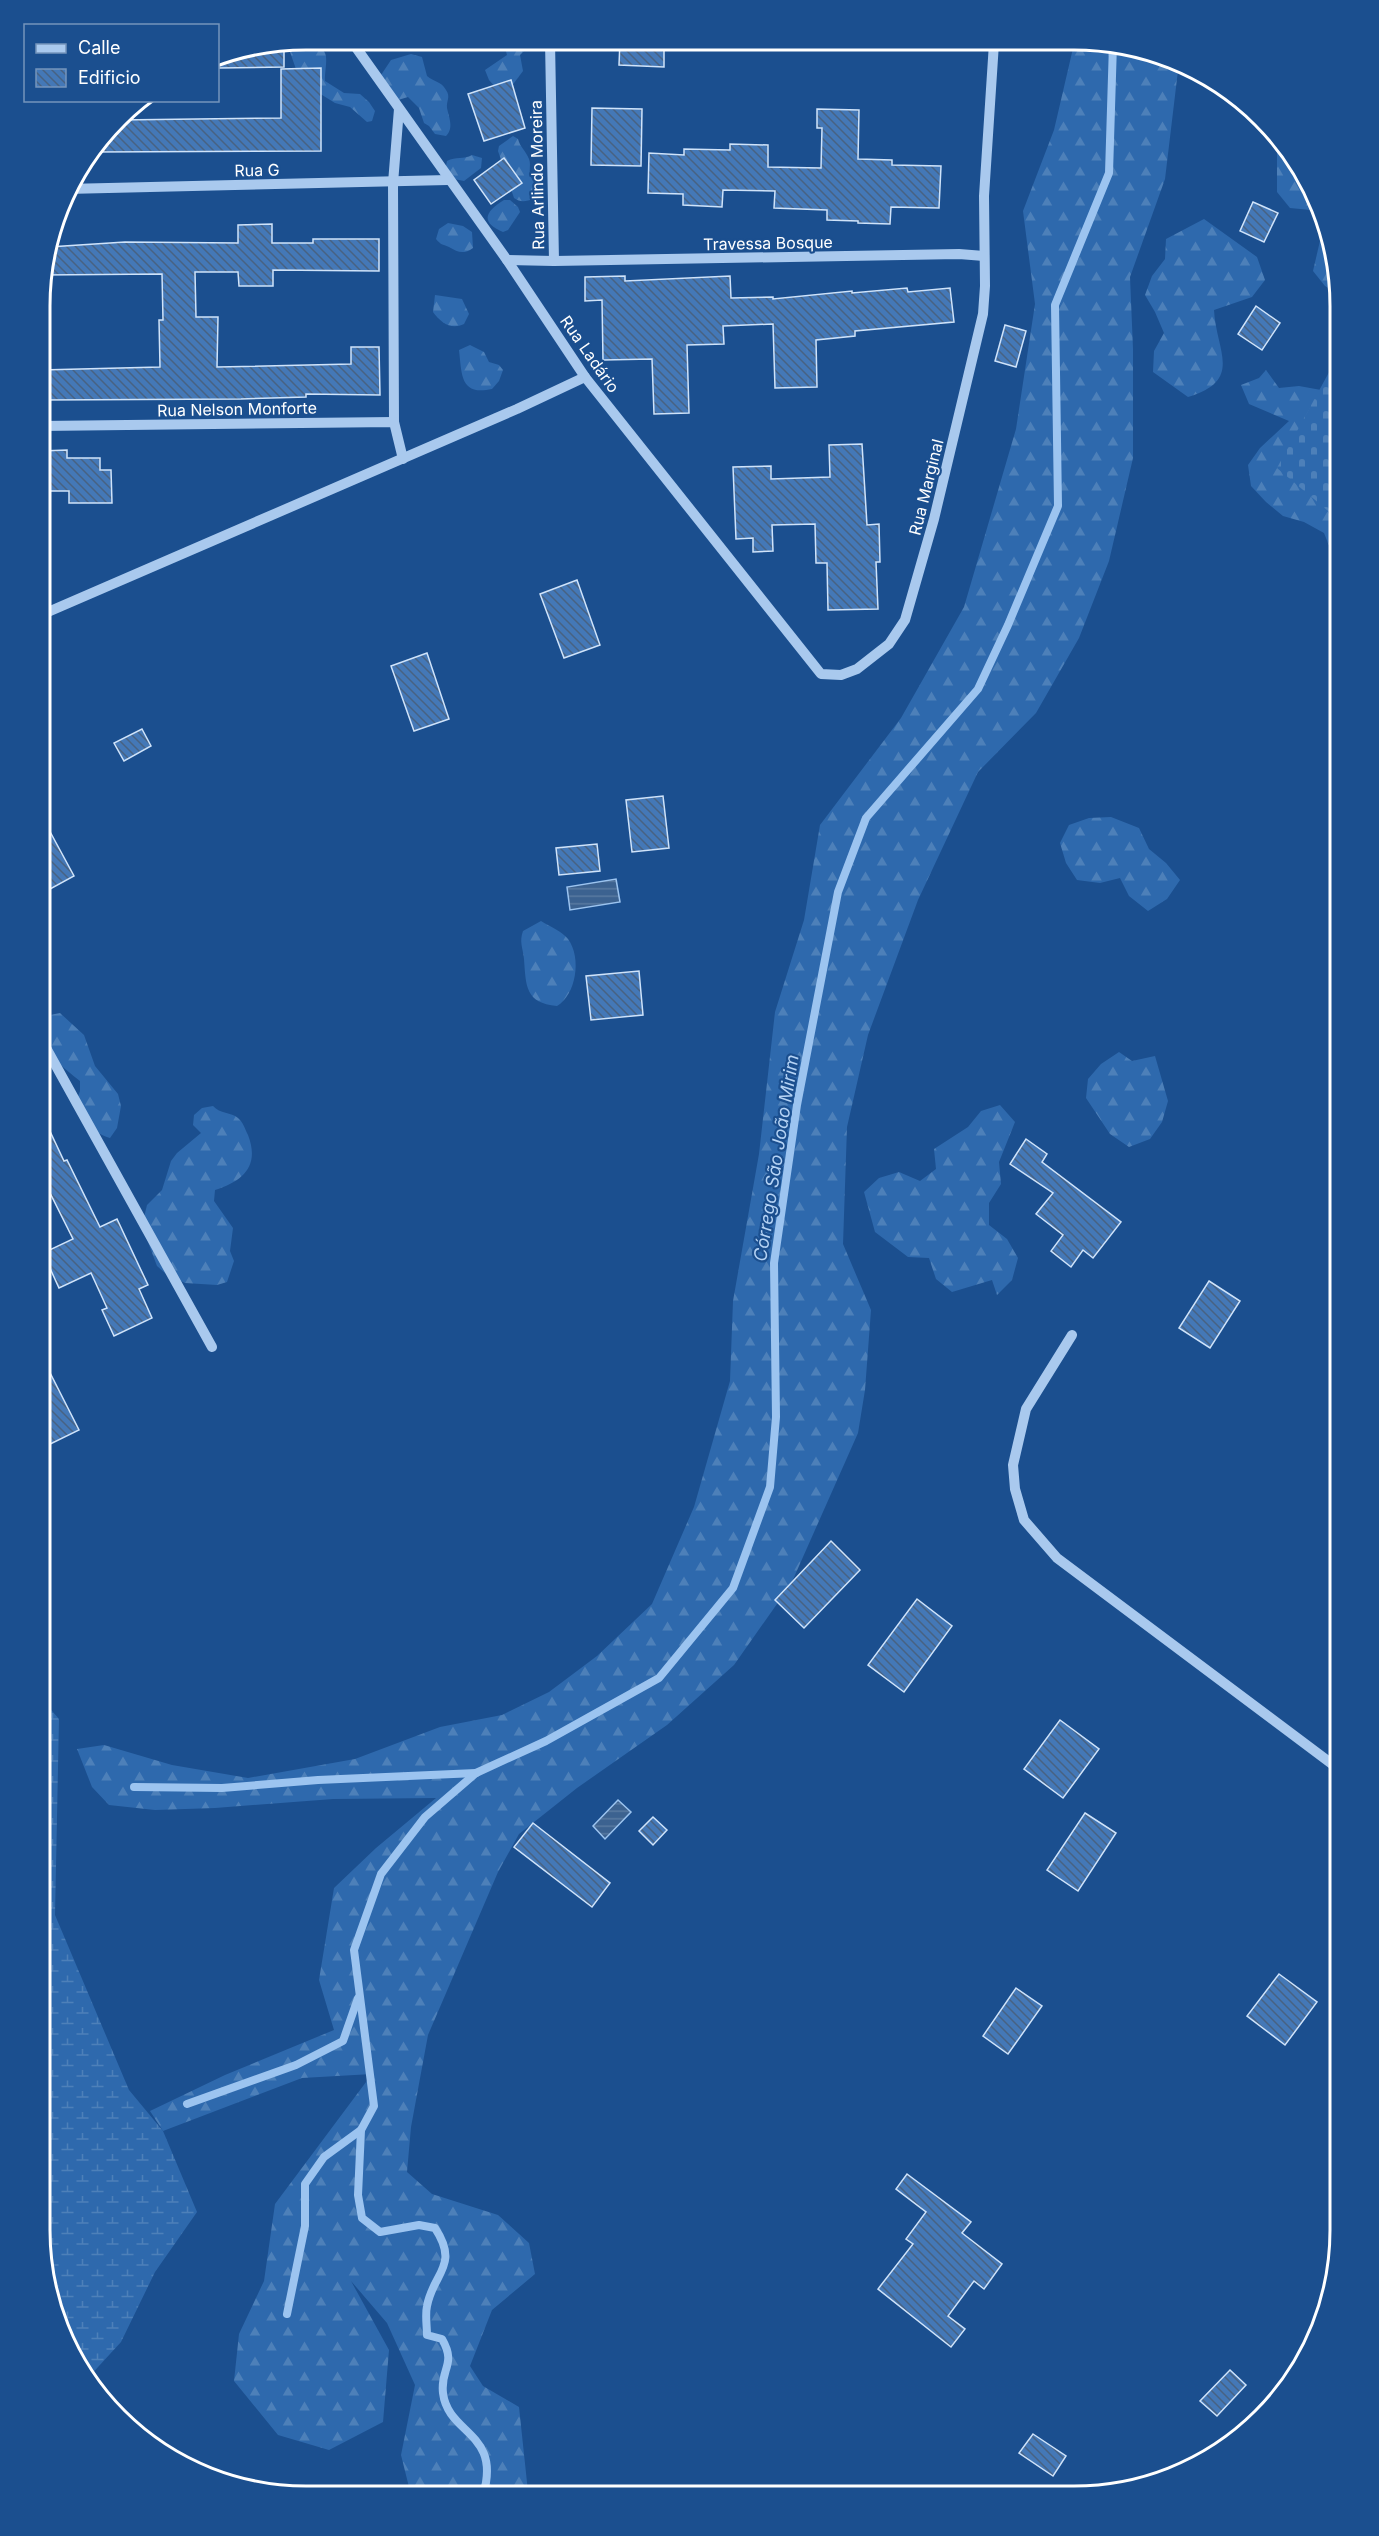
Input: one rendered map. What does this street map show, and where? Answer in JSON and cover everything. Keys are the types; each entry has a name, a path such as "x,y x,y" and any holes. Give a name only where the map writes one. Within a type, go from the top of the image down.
{"street":[{"name":"Rua Ladário","path":"358,50 507,260 585,377 821,674"},
{"name":"Rua Arlindo Moreira","path":"507,260 554,261 550,50"},
{"name":"Rua Marginal","path":"821,674 841,675 857,669 889,644 905,620 934,519 983,314 984,196 994,50"},
{"path":"399,109 393,183 394,422 403,459"},
{"name":"Rua G","path":"78,189 448,180"},
{"name":"Travessa Bosque","path":"554,261 959,254 984,256"},
{"path":"50,611 403,459 585,377"},
{"name":"Rua Nelson Monforte","path":"50,426 394,422"},
{"path":"50,1055 212,1347"},
{"path":"1072,1335 1026,1409 1013,1465 1015,1489 1024,1520 1057,1558 1330,1763"}],"green space":[{"path":"291,50 323,50 326,58 325,81 344,93 360,94 375,111 372,121 367,122 350,107 335,103 306,85 297,72"},
{"path":"506,50 525,50 520,55 523,71 511,87 496,88 489,80 485,70 507,55"},
{"path":"1073,50 1123,54 1178,72 1165,179 1130,277 1133,349 1133,458 1109,561 1079,638 1036,713 978,772 918,900 868,1035 847,1127 843,1244 871,1310 865,1390 858,1433 791,1584 734,1665 667,1725 577,1788 519,1834 498,1872 428,2035 411,2127 407,2172 432,2194 498,2215 529,2243 535,2274 492,2310 470,2366 483,2386 519,2407 527,2486 409,2486 401,2455 415,2385 387,2323 351,2281 389,2350 383,2422 329,2450 278,2435 234,2381 239,2334 264,2281 275,2204 372,2074 302,2078 163,2131 150,2111 225,2075 334,2030 319,1980 334,1888 376,1848 436,1798 333,1799 155,1810 109,1805 92,1787 77,1749 104,1745 172,1765 248,1778 355,1759 440,1727 502,1715 549,1692 597,1656 652,1604 694,1507 730,1381 733,1301 759,1154 775,1012 804,920 820,825 901,718 964,607 1016,429 1035,304 1023,211 1054,130"},
{"path":"411,54 422,57 427,76 442,85 447,92 450,126 446,136 435,134 424,123 419,108 408,97 398,100 379,78 391,60"},
{"path":"513,136 518,139 529,159 530,174 538,192 534,199 521,201 514,198 498,151 499,146"},
{"path":"1277,153 1295,178 1311,210 1290,208 1277,192"},
{"path":"472,155 482,158 481,168 464,181 454,179 446,166 447,161"},
{"path":"504,200 510,200 520,212 508,230 503,232 490,224 488,216 493,208"},
{"path":"1204,219 1257,257 1265,280 1252,297 1214,310 1223,362 1221,373 1216,382 1205,390 1188,397 1153,372 1154,351 1164,333 1145,295 1152,276 1165,259 1166,239"},
{"path":"448,223 463,226 472,232 473,248 461,252 436,239 439,229"},
{"path":"1321,238 1329,288 1313,271"},
{"path":"435,295 462,299 469,314 464,324 451,326 439,319 433,312"},
{"path":"470,345 484,352 489,362 499,365 503,370 499,381 492,389 474,389 465,382 459,350"},
{"path":"1266,370 1279,388 1299,386 1321,390 1330,445 1330,548 1324,533 1304,522 1283,516 1251,486 1248,465 1260,448 1289,421 1249,404 1241,385 1259,378"},
{"path":"1330,370 1330,513 1277,468"},
{"path":"1111,817 1139,828 1149,849 1166,863 1180,880 1167,899 1148,911 1129,896 1120,878 1100,883 1077,880 1066,863 1060,843 1069,825 1089,818"},
{"path":"541,921 566,936 575,956 573,985 564,1001 557,1006 546,1004 533,997 527,985 522,935 523,931"},
{"path":"60,1013 84,1035 95,1066 118,1094 121,1106 117,1128 110,1138 92,1129 84,1120 76,1102 80,1091 80,1081 50,1053 50,1015"},
{"path":"1119,1052 1132,1061 1155,1056 1168,1101 1162,1122 1150,1139 1129,1147 1110,1134 1086,1098 1088,1079 1101,1064"},
{"path":"1000,1105 1015,1122 999,1162 1001,1184 989,1203 989,1225 1007,1239 1018,1258 1012,1280 997,1295 992,1280 952,1292 936,1279 929,1258 908,1257 875,1232 864,1192 879,1178 899,1172 920,1181 936,1169 934,1149 968,1127 981,1111"},
{"path":"213,1106 235,1116 241,1122 248,1135 252,1155 250,1164 241,1177 215,1190 214,1201 233,1228 230,1251 234,1261 227,1282 217,1285 185,1283 165,1273 157,1266 142,1226 147,1205 162,1190 171,1161 201,1133 193,1125 194,1115 202,1108"},
{"path":"50,1709 59,1719 55,1915 129,2090 163,2131 197,2212 155,2272 121,2342 93,2373 76,2344 63,2313 54,2280 50,2247"}],"shaded area":[{"path":"616,879 620,902 570,910 567,887"},
{"path":"618,1800 631,1812 605,1839 593,1826"}],"building":[{"path":"620,50 664,50 664,67 619,65"},
{"path":"284,51 284,67 219,68 219,65 256,54"},
{"path":"321,68 321,151 101,152 129,120 281,118 281,69"},
{"path":"511,80 525,128 484,141 468,94"},
{"path":"592,108 642,109 641,166 591,165"},
{"path":"817,109 859,110 858,159 892,160 892,165 941,166 939,208 891,207 890,224 858,223 858,221 827,220 827,210 774,208 775,191 723,190 722,207 683,205 683,194 648,193 649,153 684,155 684,149 730,150 730,144 768,145 768,167 821,168 822,128 817,128"},
{"path":"504,158 522,183 491,204 474,180"},
{"path":"1253,202 1278,213 1264,242 1240,231"},
{"path":"272,224 272,243 313,243 313,239 379,239 379,271 273,270 273,286 239,286 238,272 195,272 196,317 218,317 217,367 351,364 351,347 379,347 380,395 306,394 306,397 241,399 50,400 50,370 160,367 159,320 163,320 162,274 52,275 56,247 125,242 238,243 238,225"},
{"path":"625,276 625,281 730,276 731,298 773,297 773,299 852,291 852,293 907,288 908,292 950,288 954,322 855,331 855,336 816,340 817,387 775,388 773,324 723,326 724,344 687,345 689,413 654,414 652,359 603,360 602,300 585,301 585,277"},
{"path":"1256,306 1280,323 1262,350 1238,334"},
{"path":"1005,325 1026,331 1016,367 995,361"},
{"path":"862,444 867,525 879,524 880,562 876,562 878,609 828,610 827,563 816,563 815,524 772,525 773,551 753,552 753,538 736,539 733,467 771,466 771,479 830,477 829,445"},
{"path":"67,450 67,458 100,458 100,470 111,470 112,503 69,503 69,491 50,491 50,451"},
{"path":"577,580 600,645 564,658 540,594"},
{"path":"427,653 449,719 414,731 391,666"},
{"path":"142,729 151,746 124,761 114,743"},
{"path":"663,796 669,848 632,852 626,800"},
{"path":"50,832 74,876 50,889"},
{"path":"597,844 600,871 559,875 556,848"},
{"path":"639,971 643,1015 591,1020 586,976"},
{"path":"50,1131 100,1227 117,1219 148,1285 139,1289 152,1318 114,1336 102,1310 107,1308 91,1273 59,1288 50,1268 50,1250 73,1239 50,1193"},
{"path":"1026,1139 1047,1154 1042,1162 1121,1222 1093,1258 1083,1250 1071,1267 1051,1251 1063,1235 1036,1214 1053,1193 1010,1164"},
{"path":"1209,1281 1240,1301 1210,1348 1179,1328"},
{"path":"50,1373 79,1430 50,1444"},
{"path":"831,1541 860,1570 804,1628 775,1600"},
{"path":"917,1599 952,1626 904,1692 868,1665"},
{"path":"1060,1720 1099,1749 1063,1798 1024,1769"},
{"path":"1085,1813 1116,1833 1078,1891 1047,1870"},
{"path":"653,1817 667,1830 653,1845 639,1831"},
{"path":"533,1823 610,1883 592,1907 514,1847"},
{"path":"1279,1974 1317,2002 1285,2045 1247,2016"},
{"path":"1016,1988 1042,2006 1008,2054 983,2036"},
{"path":"907,2174 971,2222 962,2233 1002,2264 984,2289 974,2281 948,2316 965,2329 951,2347 878,2289 913,2244 906,2239 926,2212 896,2189"},
{"path":"1230,2370 1246,2385 1217,2416 1200,2401"},
{"path":"1033,2434 1066,2456 1053,2476 1019,2453"}],"waterway":[{"name":"Córrego São João Mirim","path":"287,2314 305,2226 305,2184 324,2157 361,2130 374,2106 354,1950 381,1874 425,1817 476,1773 546,1741 659,1678 733,1588 770,1487 776,1417 774,1263 797,1105 838,892 866,818 978,689 1008,625 1058,506 1055,305 1109,173 1113,53"},
{"path":"134,1787 222,1788 318,1780 476,1773"},
{"path":"187,2104 296,2065 343,2041 358,1998"},
{"path":"361,2130 358,2195 362,2218 380,2232 419,2225 435,2228 442,2241 445,2261 427,2306 427,2335 442,2339 446,2348 448,2361 443,2393 447,2407 454,2418 480,2446 485,2458 487,2474 485,2486"}]}
